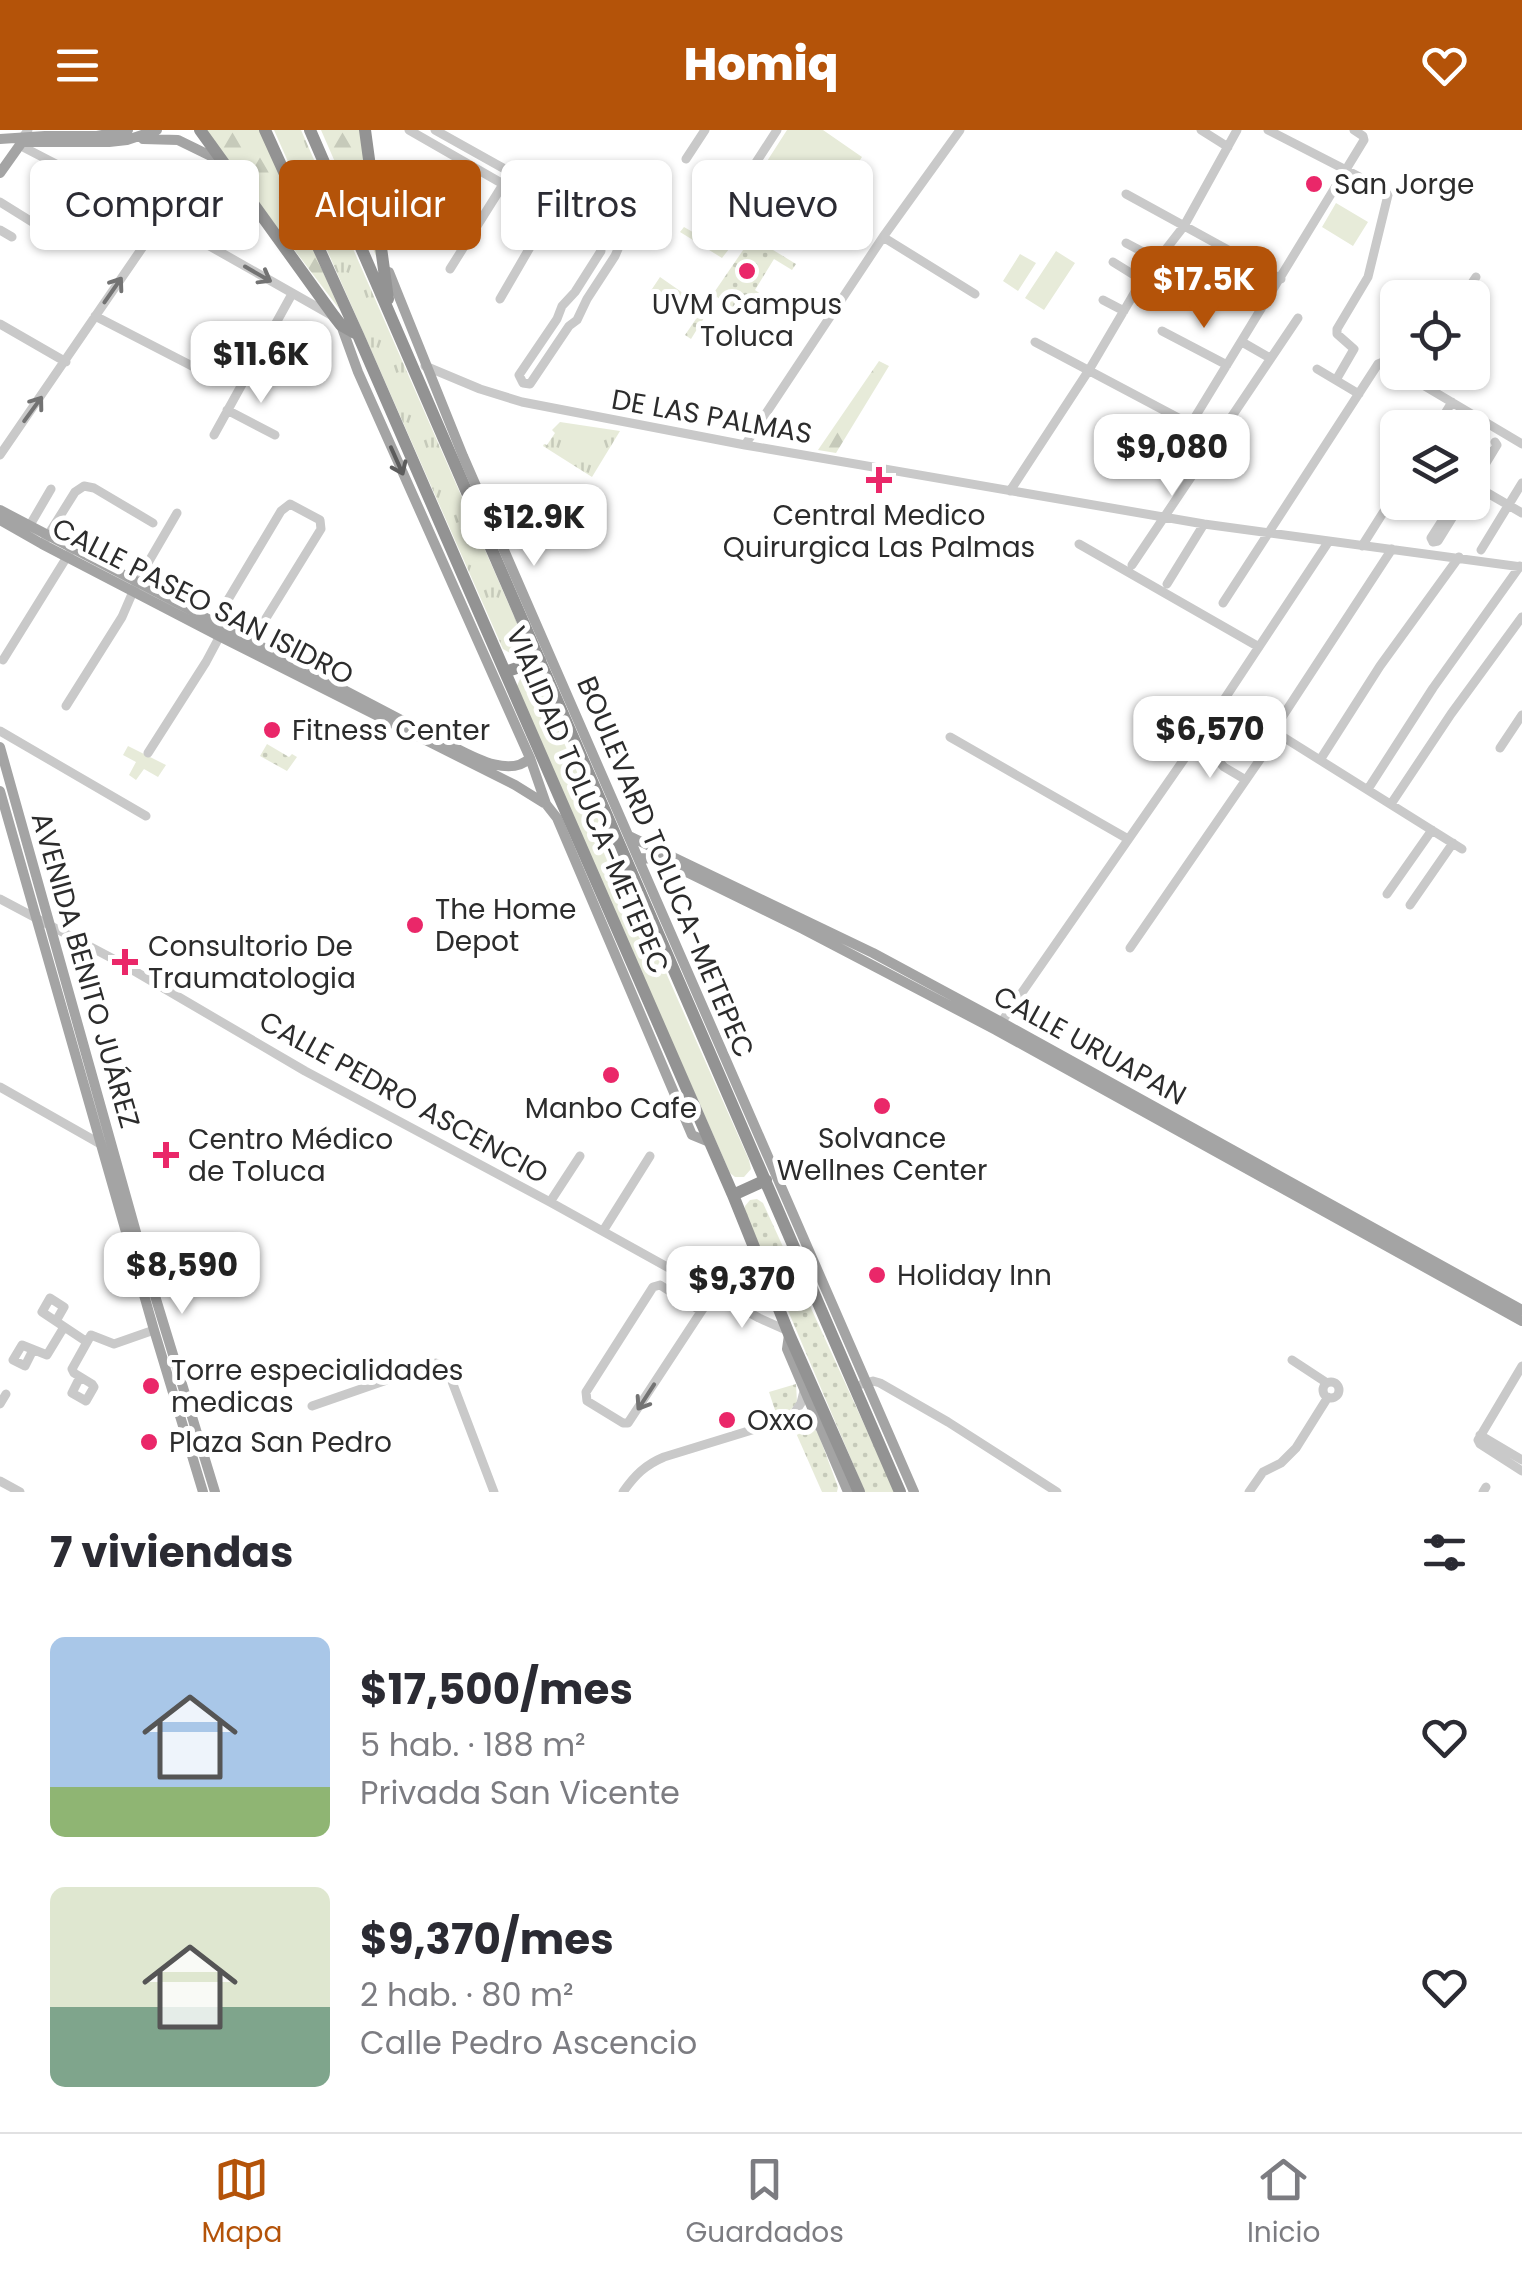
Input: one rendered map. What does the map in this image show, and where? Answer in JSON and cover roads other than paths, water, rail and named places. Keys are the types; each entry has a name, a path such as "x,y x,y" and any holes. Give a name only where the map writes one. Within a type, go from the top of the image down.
{"highway":[{"path":"200,130 220,160"},
{"name":"VIALIDAD TOLUCA-METEPEC","path":"264,130 358,335 859,1492"},
{"name":"VIALIDAD TOLUCA-METEPEC","path":"310,130 411,362 427,386 461,476 538,640 540,660 648,895 766,1180 861,1384 900,1492"},
{"path":"369,132 391,316"},
{"path":"259,213 337,320 358,335"},
{"path":"358,372 366,354"},
{"path":"461,476 463,456"},
{"path":"505,672 540,660"},
{"path":"534,740 531,762 548,773"},
{"path":"557,818 570,825"},
{"path":"732,1194 766,1180"}],"main road":[{"path":"3,139 24,136 92,143 125,133 157,130"},
{"path":"125,133 178,140 219,160"},
{"path":"0,172 24,136"},
{"path":"3,139 13,146 14,154"},
{"name":"BOULEVARD TOLUCA-METEPEC","path":"383,258 426,367 427,386 463,456 538,640 638,858 648,895 816,1282"},
{"path":"337,320 692,1135 708,1142"},
{"name":"CALLE PASEO SAN ISIDRO","path":"0,510 30,525 45,539"},
{"name":"CALLE PASEO SAN ISIDRO","path":"0,520 136,586 546,804"},
{"name":"CALLE PASEO SAN ISIDRO","path":"225,634 475,757 510,766 531,762"},
{"name":"AVENIDA BENITO JUÁREZ","path":"0,747 141,1250 215,1492"},
{"name":"AVENIDA BENITO JUÁREZ","path":"0,791 203,1492"},
{"name":"CALLE URUAPAN","path":"628,835 873,953 1499,1303 1522,1320"},
{"name":"CALLE URUAPAN","path":"638,858 660,859 998,1026"},
{"name":"CALLE URUAPAN","path":"1499,1303 1522,1310"},
{"path":"788,1332 787,1349 848,1492"},
{"path":"861,1384 914,1492"}],"street":[{"path":"409,130 501,183"},
{"path":"434,130 501,167"},
{"path":"686,159 705,130"},
{"path":"758,160 777,130"},
{"path":"745,446 883,237 960,130"},
{"path":"1201,130 1228,146"},
{"path":"1010,492 1142,280 1184,226 1237,130"},
{"path":"1268,130 1388,195 1371,269 1337,329 1337,334 1354,349 1336,380"},
{"path":"1035,342 1190,423 1347,170 1364,138 1354,130"},
{"path":"24,136 25,148 48,160"},
{"path":"450,270 501,187"},
{"path":"1126,194 1281,279"},
{"path":"0,202 30,221"},
{"path":"0,230 12,237"},
{"path":"883,237 975,294"},
{"path":"1126,243 1158,260"},
{"path":"0,455 141,250"},
{"path":"215,250 337,320"},
{"path":"500,299 529,250"},
{"path":"601,250 519,375 523,383 532,383 569,326 580,316 618,250"},
{"path":"1113,262 1142,280"},
{"path":"576,292 588,300"},
{"path":"214,435 292,294"},
{"path":"1103,300 1124,311"},
{"path":"95,316 192,366"},
{"path":"1132,565 1298,318"},
{"path":"557,319 569,326"},
{"path":"0,324 66,362"},
{"path":"1162,331 1228,365"},
{"path":"1242,342 1270,358"},
{"name":"DE LAS PALMAS","path":"411,362 522,402 745,446 1204,524 1521,566"},
{"path":"1223,603 1380,363"},
{"path":"1317,369 1359,394"},
{"path":"1433,390 1522,444"},
{"path":"1447,410 1452,402"},
{"path":"228,410 276,436"},
{"path":"0,430 12,438"},
{"path":"1481,550 1522,483"},
{"path":"45,539 75,492 84,486 94,488 153,524"},
{"path":"30,525 51,489"},
{"path":"1490,491 1522,510"},
{"path":"294,504 320,520 320,534 264,623 256,626 238,617 228,610 226,603 285,506 294,504"},
{"path":"66,706 122,616 177,513"},
{"path":"1362,546 1380,518"},
{"path":"1442,520 1432,541 1438,541 1451,520"},
{"path":"1167,584 1204,524"},
{"path":"998,1026 1196,742 1329,541"},
{"path":"1079,544 1259,647"},
{"path":"1273,730 1392,549"},
{"path":"3,660 70,552"},
{"path":"1320,760 1380,666 1459,557"},
{"path":"1368,790 1433,688 1521,566"},
{"path":"148,753 238,617"},
{"path":"1391,804 1522,617"},
{"path":"1224,700 1462,849"},
{"path":"1500,748 1522,714"},
{"path":"0,731 146,816"},
{"path":"950,737 1128,839"},
{"path":"1196,742 1224,768 1246,780"},
{"path":"1130,948 1261,758"},
{"path":"1388,894 1432,830"},
{"path":"1410,905 1452,842"},
{"name":"CALLE PEDRO ASCENCIO","path":"0,899 119,962 304,1071 788,1332"},
{"path":"0,1088 115,1152"},
{"path":"550,1202 580,1156"},
{"path":"602,1231 650,1156"},
{"path":"698,1309 660,1285 653,1287 586,1392 588,1401 628,1423 710,1290"},
{"path":"33,1350 46,1355 60,1324 88,1342"},
{"path":"80,1378 72,1369 92,1335 114,1344 154,1330"},
{"path":"1249,1492 1263,1472 1296,1448 1328,1398 1323,1389 1327,1383 1292,1360"},
{"path":"312,1406 436,1363 442,1365 494,1492"},
{"path":"1521,1464 1478,1440 1522,1366"},
{"path":"861,1384 880,1383 1057,1492"},
{"path":"791,1418 804,1391"},
{"path":"623,1492 649,1463 791,1418 820,1427"},
{"path":"0,1481 20,1492"}],"place":[{"name":"San Jorge","path":"1314,184"},
{"name":"UVM Campus Toluca","path":"747,271"},
{"name":"Central Medico Quirurgica Las Palmas","path":"879,480"},
{"name":"Fitness Center","path":"272,730"},
{"name":"The Home Depot","path":"415,925"},
{"name":"Consultorio De Traumatologia","path":"125,962"},
{"name":"Manbo Cafe","path":"611,1075"},
{"name":"Solvance Wellnes Center","path":"882,1106"},
{"name":"Centro Médico de Toluca","path":"166,1155"},
{"name":"Holiday Inn","path":"877,1275"},
{"name":"Torre especialidades medicas","path":"151,1386"},
{"name":"Oxxo","path":"727,1420"},
{"name":"Plaza San Pedro","path":"149,1442"}]}
